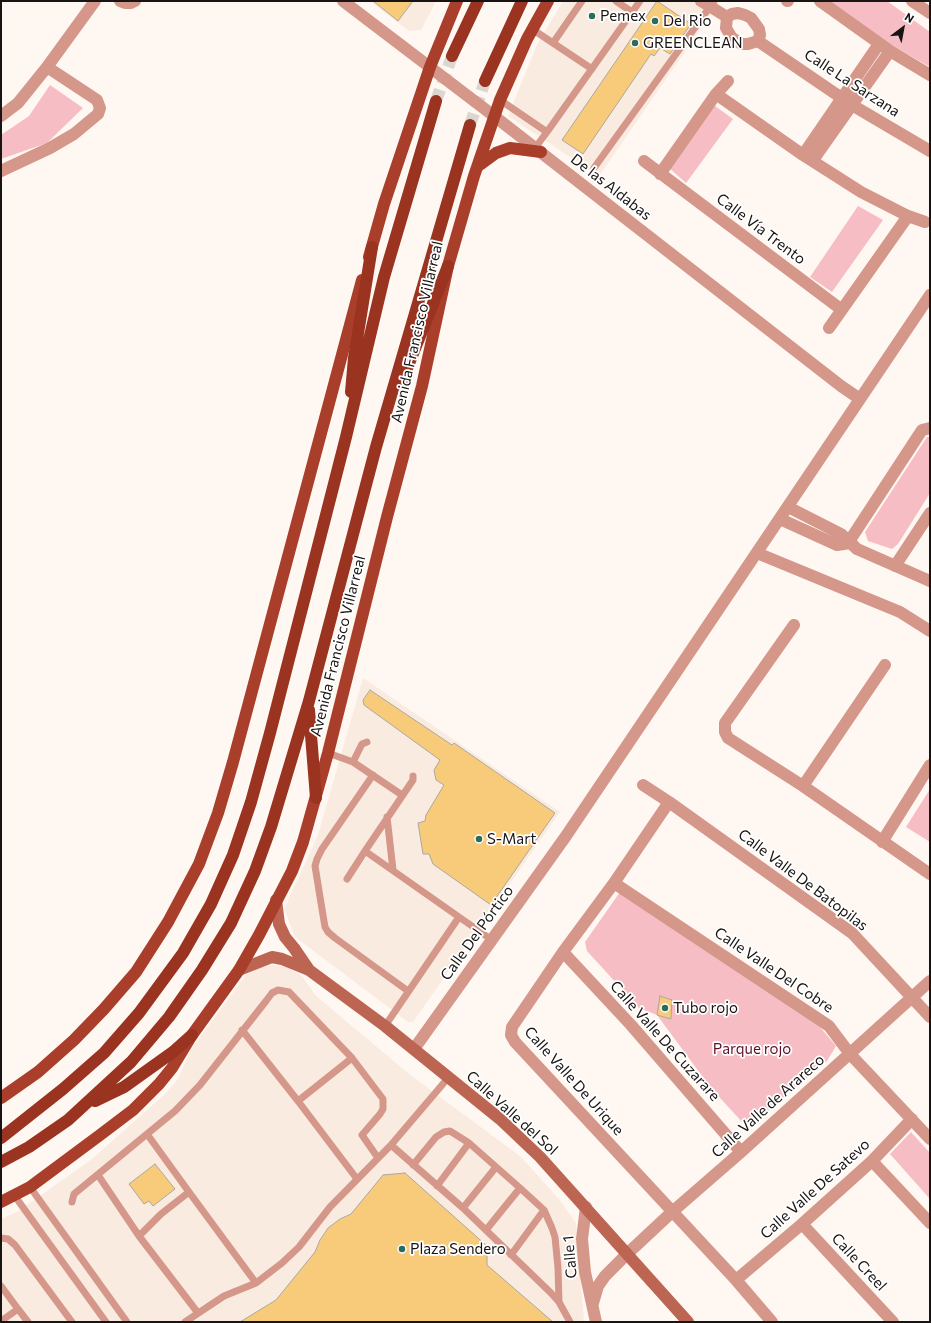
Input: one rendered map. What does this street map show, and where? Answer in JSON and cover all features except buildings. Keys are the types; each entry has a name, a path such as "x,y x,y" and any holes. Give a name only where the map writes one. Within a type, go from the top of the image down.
{"highway":[{"path":"452,56 478,1"},
{"path":"484,81 522,1"},
{"path":"1,1138 64,1089 104,1053 139,1013 183,953 211,904 233,855 251,802 346,437 384,277 436,101"},
{"name":"Avenida Francisco Villarreal","path":"1,1162 29,1147 68,1120 85,1106 131,1062 168,1017 202,970 231,923 255,872 271,827 309,701 376,448 470,125"},
{"path":"346,437 354,358 372,247"},
{"path":"376,448 448,266"},
{"path":"309,701 316,798"},
{"path":"85,1106 124,1087 173,1052 192,1035"}],"main road":[{"path":"1,1098 38,1072 74,1040 104,1009 136,972 168,922 200,864 218,813 233,762 340,358 384,204 430,67 457,1"},
{"name":"Avenida Francisco Villarreal","path":"1,1202 30,1187 133,1110 159,1084 172,1068 192,1035 239,970 292,871 303,842 328,753 387,517 422,386 448,266 477,167 500,100 532,29 548,1"},
{"path":"477,167 496,152 510,148 538,150"},
{"name":"Calle Valle del Sol","path":"276,900 279,924 284,937 294,948 309,970"},
{"name":"Calle Valle del Sol","path":"239,970 272,958 282,959 309,970 385,1026 523,1140 586,1207 688,1322"}],"street":[{"path":"1,116 18,103 47,67 95,1"},
{"name":"De las Aldabas","path":"343,1 538,150 841,386 860,399"},
{"path":"820,1 879,44 930,75"},
{"path":"912,1 930,13"},
{"path":"708,3 727,17"},
{"path":"732,14 738,14 751,18 759,29 760,35 758,41 742,44 732,38 726,28 727,17 732,14"},
{"name":"Calle La Sarzana","path":"758,41 852,105 930,150"},
{"path":"808,157 842,98 879,44"},
{"path":"808,157 852,105 890,51"},
{"path":"1,171 50,148 74,134 98,114 100,108 97,100 47,67"},
{"path":"660,174 716,94 728,81"},
{"path":"716,94 861,192 908,216 925,222"},
{"name":"Calle Vía Trento","path":"644,161 842,310"},
{"path":"829,328 908,216"},
{"name":"Calle Del Pórtico","path":"414,1049 566,836 930,295"},
{"path":"850,543 852,537 922,430 930,428"},
{"path":"788,507 841,534 857,549 930,581"},
{"path":"895,566 930,513"},
{"path":"780,519 837,546 850,543"},
{"path":"756,553 900,612 930,631"},
{"path":"794,625 725,722 724,727 728,738 803,786 930,874"},
{"path":"803,786 885,665"},
{"path":"882,842 930,765"},
{"name":"Calle Valle De Batopilas","path":"643,785 669,802 852,934 930,1017"},
{"name":"Calle Valle De Urique","path":"669,802 614,883 563,952 512,1027 512,1038 736,1280 772,1322"},
{"name":"Calle Valle Del Cobre","path":"614,883 828,1026 850,1054 912,1118 930,1139"},
{"name":"Calle Valle De Cuzarare","path":"563,952 627,1020 741,1152"},
{"name":"Calle Valle de Arareco","path":"627,1254 930,982"},
{"name":"Calle Valle De Satevo","path":"736,1280 802,1224 872,1161 912,1118"},
{"path":"872,1161 930,1223"},
{"name":"Calle 1","path":"586,1207 582,1239 586,1272 596,1322"},
{"name":"Calle Creel","path":"802,1224 893,1322"},
{"name":"Calle 1","path":"593,1304 598,1286 605,1276 627,1254"}],"lane":[{"path":"553,43 582,1"},
{"path":"616,1 632,12"},
{"path":"538,150 546,132 640,1"},
{"path":"594,168 708,3"},
{"path":"532,29 592,69"},
{"path":"500,100 546,132"},
{"path":"353,762 362,744 367,742"},
{"path":"328,753 353,762 402,795"},
{"path":"373,775 322,849 315,866 325,927 328,932 408,991"},
{"path":"347,879 413,780 413,776"},
{"path":"387,817 393,870"},
{"path":"365,851 492,940"},
{"path":"385,1026 459,917"},
{"path":"72,1202 74,1194 175,1111 200,1086 242,1030 272,994 278,990 289,992 352,1058 383,1098 383,1108 380,1114 362,1135 378,1158"},
{"path":"242,1030 357,1179"},
{"path":"298,1101 352,1058"},
{"path":"185,1322 224,1296 256,1282 282,1263 299,1247 330,1207 391,1145 448,1078"},
{"path":"413,1165 436,1137 444,1132 450,1131 469,1143 544,1210 550,1221 555,1237 559,1302"},
{"path":"147,1134 256,1282"},
{"path":"437,1186 469,1143"},
{"path":"391,1145 463,1208 559,1302 570,1322"},
{"path":"463,1208 496,1166"},
{"path":"98,1175 139,1236 198,1313"},
{"path":"30,1187 127,1322"},
{"path":"486,1230 520,1188"},
{"path":"139,1236 161,1214 189,1192"},
{"path":"14,1195 106,1322"},
{"path":"511,1255 544,1210"},
{"path":"1,1238 8,1239 15,1245 72,1322"},
{"path":"1,1286 28,1322"},
{"path":"1,1321 18,1309"}],"shaded area":[{"path":"370,1 436,1 421,30 409,31"},
{"path":"563,1 720,1 599,176 508,116 537,45"},
{"path":"363,678 560,812 413,1022 408,1022 295,937 284,909 318,835"},
{"name":"Plaza Sendero","path":"273,965 287,967 302,976 316,996 409,1074 520,1156 559,1199 576,1223 584,1322 1,1322 1,1219 17,1212 92,1159 166,1093 178,1079 191,1049 247,974 259,967"}],"green space":[{"path":"827,1 887,1 930,32 930,67 881,39"},
{"path":"50,85 83,108 47,143 1,159 1,135 29,116"},
{"path":"711,103 733,119 686,183 668,167"},
{"path":"858,206 883,220 832,292 810,277"},
{"path":"927,437 930,437 930,493 898,544 892,549 868,541 865,532"},
{"path":"930,789 930,842 906,827"},
{"name":"Parque rojo","path":"620,892 820,1027 836,1046 827,1061 752,1124 743,1123 711,1088 657,1015 639,1008 587,951 585,942"},
{"path":"911,1132 930,1153 930,1199 890,1154"}],"tunnel":[{"path":"436,101 452,56"},
{"path":"470,125 485,81"}],"place":[{"name":"Pemex","path":"592,16"},
{"name":"Del Rio","path":"655,21"},
{"name":"GREENCLEAN","path":"635,43"},
{"name":"S-Mart","path":"479,839"},
{"name":"Tubo rojo","path":"665,1008"},
{"name":"Plaza Sendero","path":"402,1249"}]}
